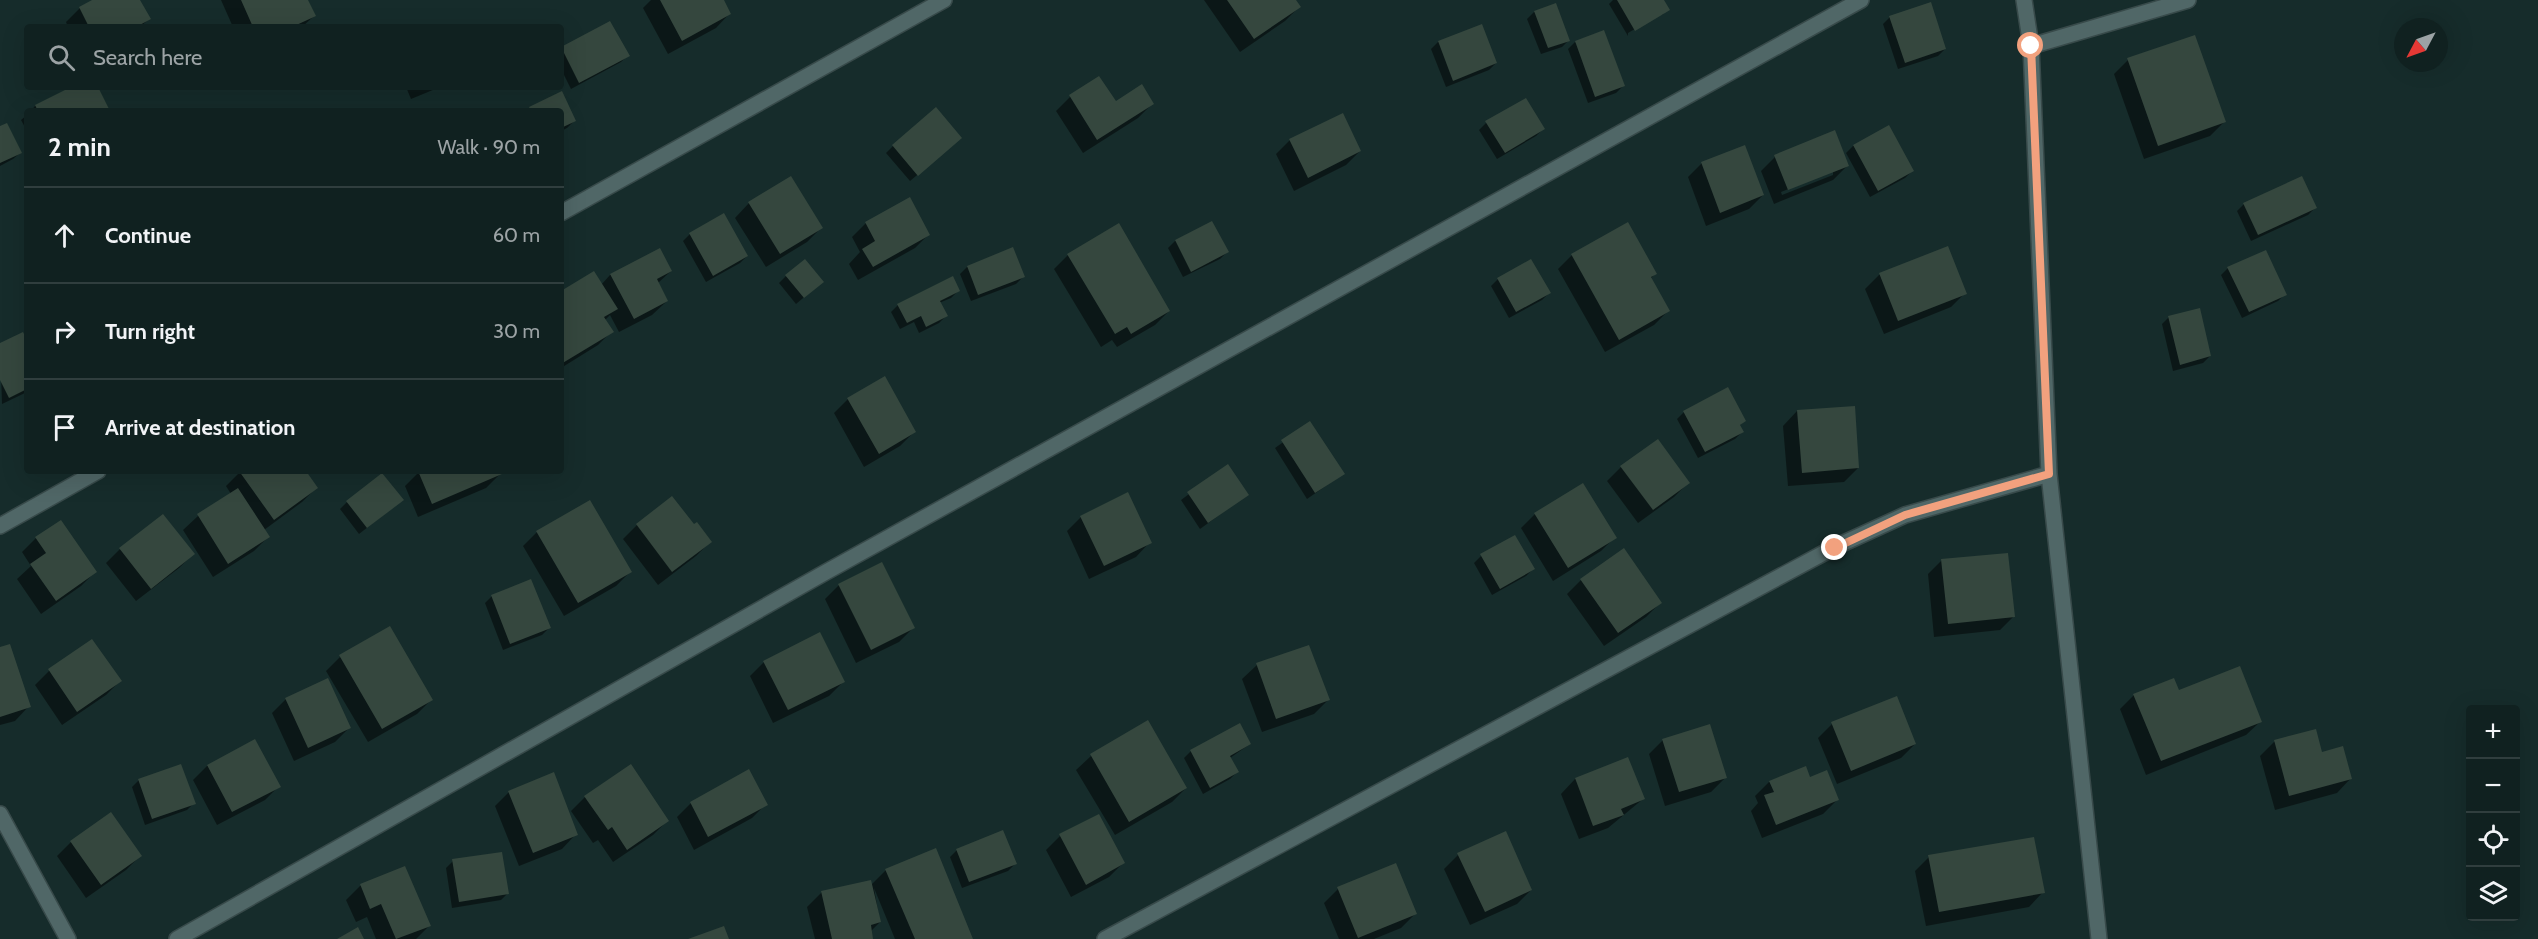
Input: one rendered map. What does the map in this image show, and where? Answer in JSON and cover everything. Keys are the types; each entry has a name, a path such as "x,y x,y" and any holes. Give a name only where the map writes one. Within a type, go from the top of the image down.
{"street":[{"path":"564,211 945,0"},
{"path":"177,939 826,572 1861,0"},
{"path":"2024,0 2031,46 2049,474 2099,939"},
{"path":"2031,46 2188,0"},
{"path":"0,526 93,474"},
{"path":"1105,939 1835,548 1905,515 2049,474"},
{"path":"0,814 68,939"}],"building":[{"path":"92,0 140,0 151,19 142,24 88,24 79,7"},
{"path":"241,0 308,0 316,16 299,24 252,24"},
{"path":"660,0 724,0 731,14 682,41"},
{"path":"1227,0 1296,0 1301,7 1254,39"},
{"path":"1617,0 1664,0 1670,10 1635,31"},
{"path":"1931,2 1946,49 1905,63 1889,16"},
{"path":"1556,3 1570,41 1548,48 1534,11"},
{"path":"610,21 630,56 579,83 564,53 564,45"},
{"path":"1482,24 1497,63 1453,81 1438,41"},
{"path":"1604,30 1625,86 1595,97 1575,41"},
{"path":"2195,35 2226,122 2158,146 2127,58"},
{"path":"1099,76 1116,101 1142,84 1154,104 1097,140 1069,95"},
{"path":"65,90 100,90 108,108 36,108 35,105"},
{"path":"562,91 576,121 564,127 564,108 529,107"},
{"path":"1526,98 1545,129 1505,153 1485,121"},
{"path":"936,107 962,138 918,176 892,145"},
{"path":"1343,113 1361,151 1308,178 1289,139"},
{"path":"7,123 22,153 0,163 0,126"},
{"path":"1889,125 1914,171 1878,191 1853,145"},
{"path":"1835,130 1849,166 1788,190 1774,155"},
{"path":"1745,145 1764,195 1720,213 1701,162"},
{"path":"791,176 823,228 780,254 748,202"},
{"path":"2302,176 2317,208 2258,235 2243,203"},
{"path":"910,197 930,235 873,267 862,249 875,241 865,222"},
{"path":"724,213 748,256 713,276 689,233"},
{"path":"1212,221 1229,252 1191,272 1175,240"},
{"path":"1628,222 1657,274 1651,277 1670,311 1619,340 1571,254"},
{"path":"1119,223 1170,311 1131,334 1127,327 1115,334 1067,254"},
{"path":"1948,246 1967,294 1898,321 1879,273"},
{"path":"1013,247 1025,277 978,295 967,266"},
{"path":"660,248 672,271 657,279 668,301 634,319 610,274"},
{"path":"2266,250 2287,295 2249,312 2227,267"},
{"path":"805,259 824,282 804,298 785,275"},
{"path":"1531,259 1551,293 1516,312 1497,278"},
{"path":"594,271 618,309 604,317 614,332 564,362 564,289"},
{"path":"953,276 960,291 940,301 948,316 926,327 921,316 907,323 897,304"},
{"path":"2200,308 2211,356 2180,365 2168,316"},
{"path":"23,332 24,334 24,390 9,398 0,380 0,343"},
{"path":"885,376 916,432 879,454 847,398"},
{"path":"1728,387 1746,421 1740,425 1744,432 1705,452 1683,411"},
{"path":"1855,406 1859,468 1802,473 1797,410"},
{"path":"1310,421 1345,474 1315,493 1281,440"},
{"path":"1658,439 1690,483 1653,510 1620,466"},
{"path":"1228,464 1249,495 1208,523 1187,492"},
{"path":"241,474 308,474 318,488 274,520"},
{"path":"381,474 404,500 367,528 346,501"},
{"path":"419,474 502,474 432,504"},
{"path":"1583,483 1617,538 1568,568 1534,513"},
{"path":"238,488 270,537 228,564 197,514"},
{"path":"1128,492 1152,543 1104,566 1080,516"},
{"path":"672,496 694,524 697,522 712,542 672,572 636,524"},
{"path":"590,500 632,572 578,603 536,531"},
{"path":"163,514 195,554 151,589 119,548"},
{"path":"61,520 97,572 56,601 30,564 46,553 35,537"},
{"path":"1515,535 1535,569 1500,589 1480,554"},
{"path":"1624,548 1662,603 1618,633 1580,579"},
{"path":"2008,553 2015,617 1948,624 1941,559"},
{"path":"882,562 915,628 871,650 838,584"},
{"path":"531,579 551,628 510,644 491,595"},
{"path":"390,626 433,700 382,729 339,655"},
{"path":"820,632 845,682 788,710 763,661"},
{"path":"92,639 122,681 77,712 48,669"},
{"path":"10,644 31,707 0,717 0,647"},
{"path":"1309,645 1330,700 1276,719 1256,663"},
{"path":"2240,666 2262,722 2161,761 2133,694 2174,678 2179,690"},
{"path":"328,678 351,728 308,748 285,698"},
{"path":"1897,696 1916,744 1851,771 1831,722"},
{"path":"1148,720 1187,788 1129,822 1090,754"},
{"path":"1240,723 1251,744 1230,756 1239,772 1210,788 1190,750"},
{"path":"1710,724 1727,778 1679,792 1662,739"},
{"path":"2316,729 2322,752 2343,746 2352,779 2289,796 2274,740"},
{"path":"255,739 281,787 232,812 207,765"},
{"path":"1628,757 1645,799 1621,809 1624,815 1593,826 1575,778"},
{"path":"181,764 196,804 152,819 138,779"},
{"path":"631,764 669,821 627,850 612,827 608,830 584,796"},
{"path":"1806,766 1810,777 1827,770 1839,800 1776,825 1764,795 1774,792 1769,781"},
{"path":"749,769 768,805 708,837 690,802"},
{"path":"554,772 578,835 533,853 508,791"},
{"path":"111,812 142,856 101,885 70,841"},
{"path":"1099,814 1125,863 1086,885 1059,834"},
{"path":"1003,830 1017,864 969,882 956,849"},
{"path":"1506,831 1532,890 1485,912 1457,853"},
{"path":"2034,837 2045,893 1939,912 1928,855"},
{"path":"936,848 973,939 915,939 885,869"},
{"path":"502,852 509,894 459,902 452,859"},
{"path":"1396,863 1417,914 1358,938 1337,887"},
{"path":"405,866 431,926 396,939 381,904 370,909 360,884"},
{"path":"871,880 881,922 871,925 873,939 832,939 821,891"},
{"path":"724,926 729,939 688,939"},
{"path":"358,927 364,939 337,939"}],"route":[{"path":"1835,548 1905,515 2049,474 2031,46"}]}
